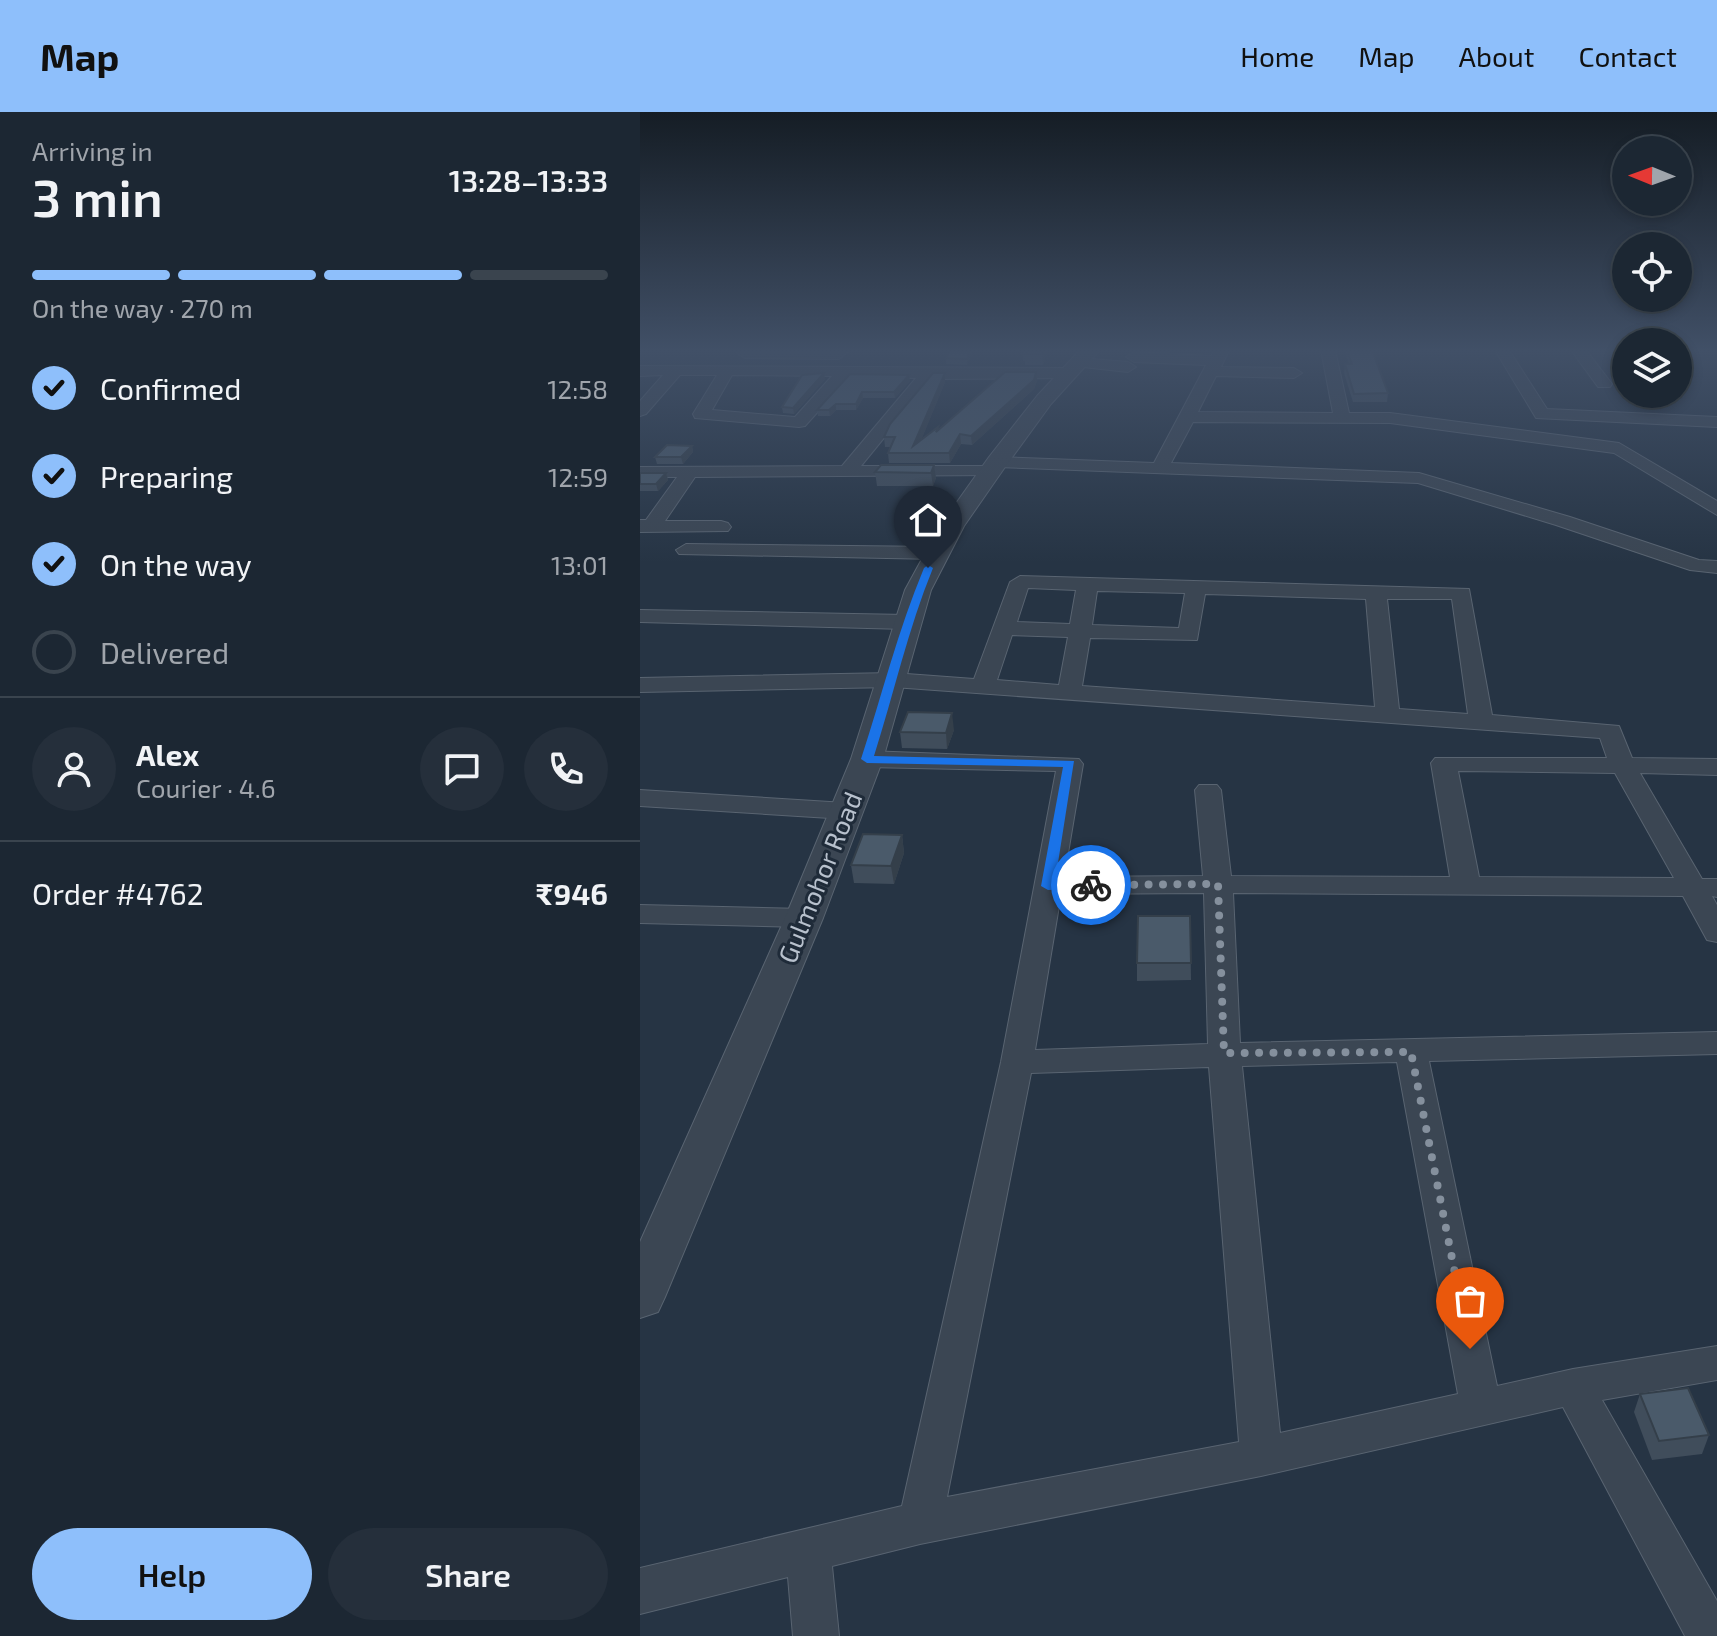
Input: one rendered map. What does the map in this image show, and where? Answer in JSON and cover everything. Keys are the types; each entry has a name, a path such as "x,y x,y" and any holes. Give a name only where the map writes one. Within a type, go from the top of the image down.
{"street":[{"path":"847,471 888,421"},
{"name":"Gulmohor Road","path":"640,1297 804,918 867,759 893,680 906,622 937,553 993,467 1028,421"},
{"path":"1160,468 1186,421"},
{"path":"1414,421 1619,448 1717,509"},
{"path":"640,472 1160,468 1419,478 1563,521 1697,566 1717,567"},
{"path":"646,526 690,472"},
{"path":"646,526 721,527"},
{"path":"686,550 937,553"},
{"path":"983,686 1020,582 1462,593 1481,722"},
{"path":"1069,692 1088,584"},
{"path":"1004,628 1189,635 1196,587"},
{"path":"1376,593 1388,715"},
{"path":"640,616 906,622"},
{"path":"640,685 893,680 1610,731 1622,764 1705,887 1717,933"},
{"path":"867,759 1070,764 1017,1062 920,1523"},
{"path":"1466,885 1444,763 1717,767"},
{"path":"1208,790 1218,884 1224,1053 1261,1457"},
{"path":"640,798 846,811"},
{"path":"1048,886 1705,887"},
{"path":"640,914 804,918"},
{"path":"1017,1062 1224,1053 1411,1052 1717,1043"},
{"path":"1411,1052 1481,1408"},
{"path":"640,1591 920,1523 1261,1457 1573,1387 1717,1363"},
{"path":"1573,1387 1711,1636"},
{"path":"808,1550 816,1636"}],"building":[{"path":"892,421 924,421 913,446 938,427 936,432 949,421 988,421 971,436 960,434 949,453 888,453 895,437 884,437"},
{"path":"667,445 692,446 681,457 655,457"},
{"path":"881,465 934,465 931,473 875,472"},
{"path":"640,473 666,473 656,484 640,484"},
{"path":"908,712 952,713 946,733 900,732"},
{"path":"863,834 902,835 891,866 851,865"},
{"path":"1138,916 1190,916 1191,963 1137,963"},
{"path":"1688,1388 1709,1435 1659,1441 1640,1394"}],"way so far":[{"path":"1091,885 1218,884 1224,1053 1411,1052 1470,1349"}],"route":[{"path":"928,568 906,622 893,680 867,759 1070,764 1048,886 1091,885"}]}
